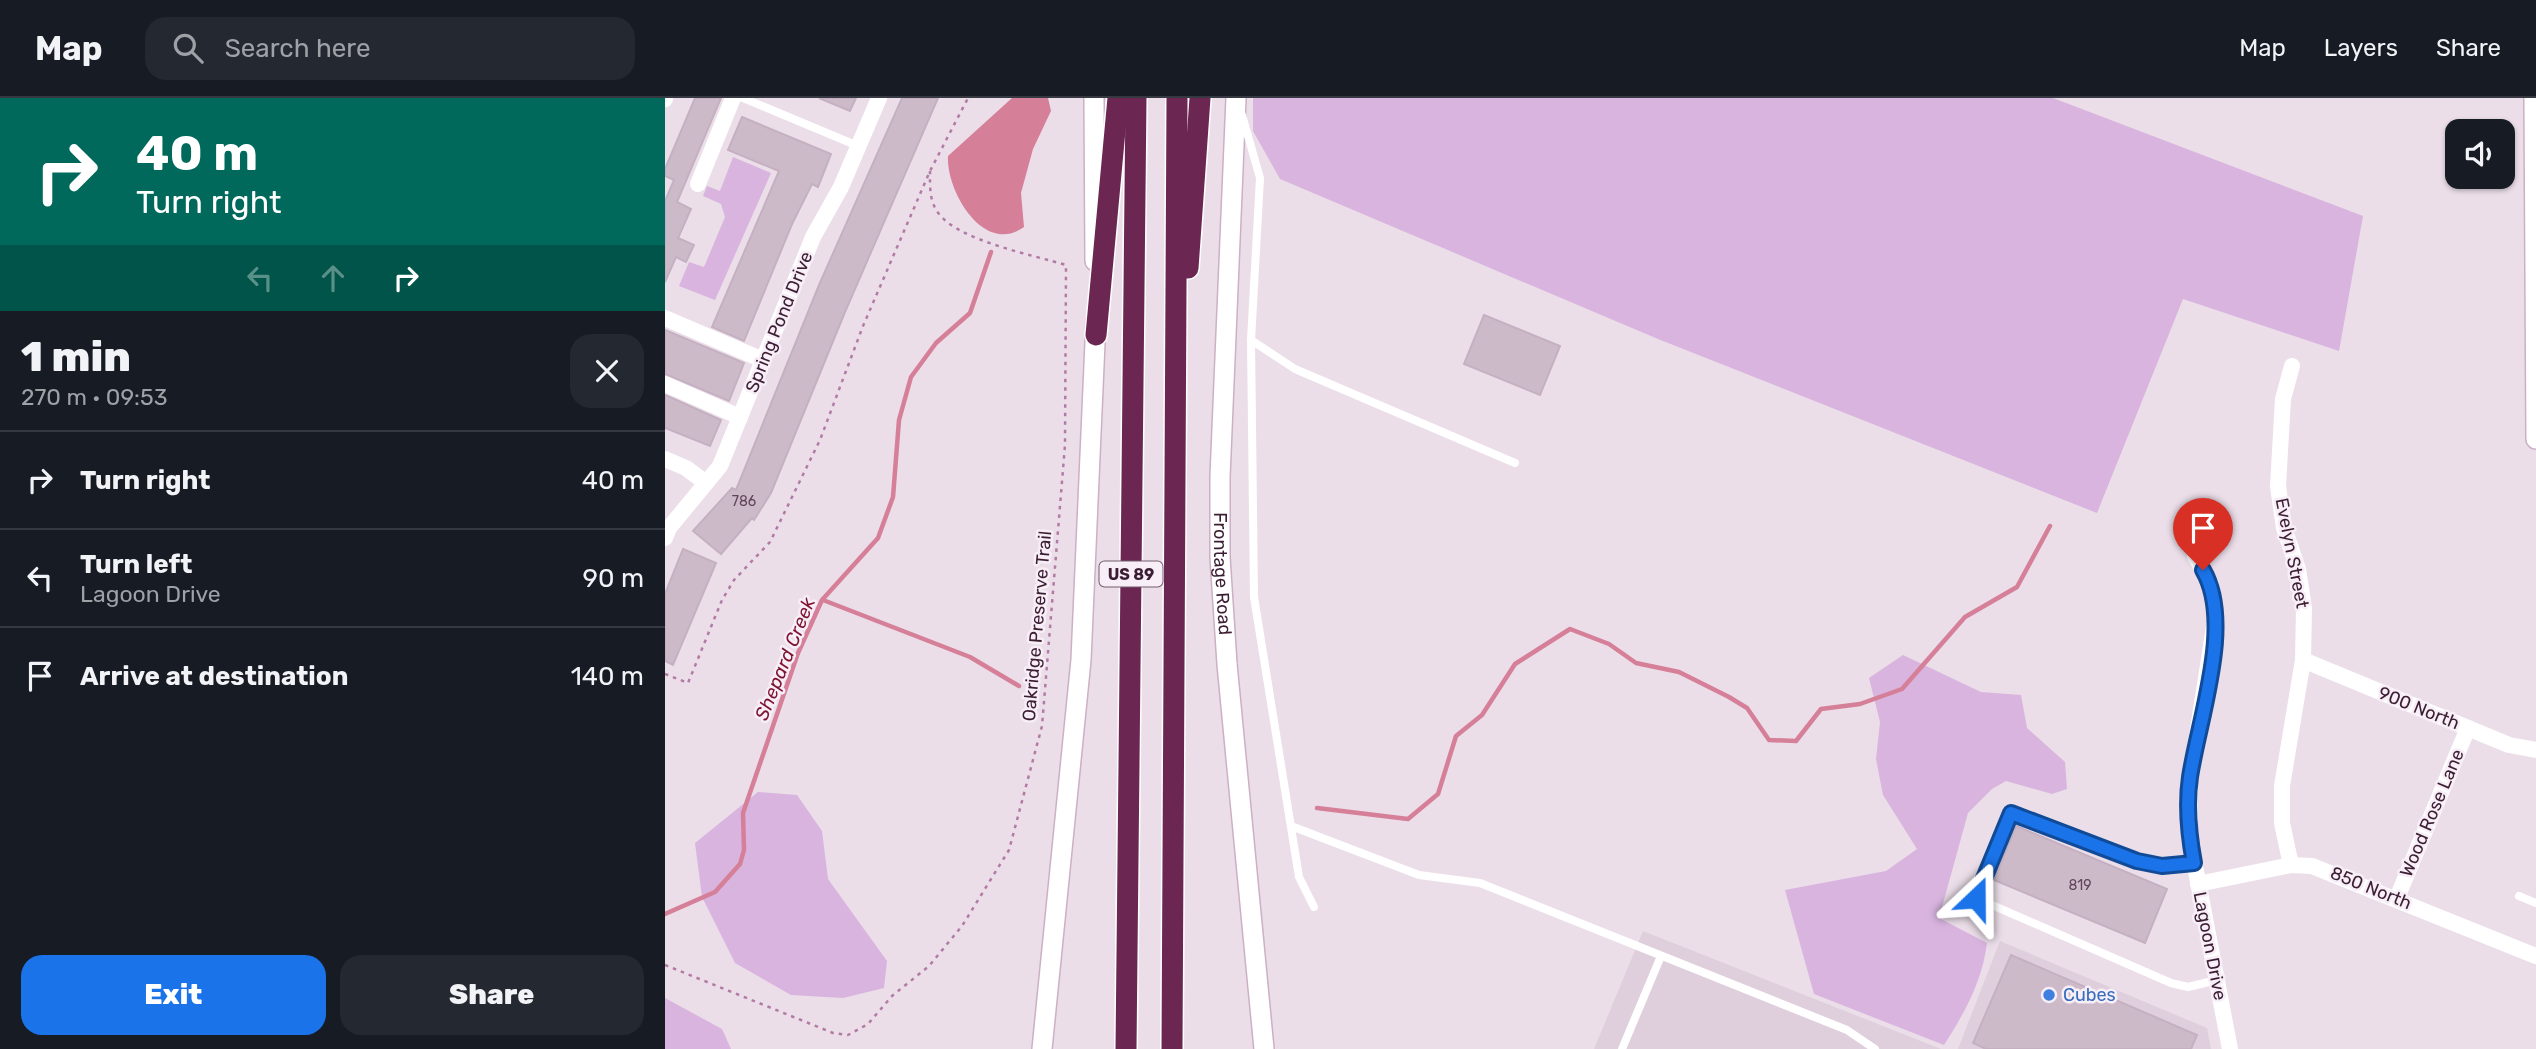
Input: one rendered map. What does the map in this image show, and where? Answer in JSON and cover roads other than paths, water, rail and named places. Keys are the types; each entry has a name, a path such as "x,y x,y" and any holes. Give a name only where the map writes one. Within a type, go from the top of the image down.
{"highway":[{"path":"1096,335 1118,98"},
{"name":"US 89","path":"1126,1049 1136,98"},
{"name":"US 89","path":"1172,1049 1177,98"},
{"path":"1174,473 1200,98"}],"main road":[{"path":"1042,1049 1081,660 1096,335 1094,98"},
{"name":"Frontage Road","path":"1237,98 1220,477 1220,557 1227,664 1264,1049"},
{"path":"2534,98 2536,439"}],"street":[{"path":"698,184 733,98"},
{"name":"Spring Pond Drive","path":"666,531 720,466 813,237 841,187 879,98"},
{"path":"665,318 763,360"},
{"name":"Evelyn Street","path":"2291,865 2282,823 2282,786 2303,660 2304,608 2298,569 2284,528 2278,486 2283,399 2293,366"},
{"path":"665,384 740,417"},
{"path":"665,459 686,468 706,483"},
{"name":"Lagoon Drive","path":"2195,556 2211,584 2216,614 2190,780 2190,840 2230,1049"},
{"name":"900 North","path":"2303,660 2509,745 2536,750"},
{"name":"Wood Rose Lane","path":"2397,898 2468,728"},
{"name":"850 North","path":"2198,884 2291,865 2329,870 2536,956"}],"lane":[{"path":"743,98 858,146"},
{"path":"1237,98 1260,178 1251,340 1254,597 1299,877 1314,907"},
{"path":"1251,340 1295,369 1515,463"},
{"path":"2194,863 2162,866 2137,861 2011,813 1976,898 2171,983 2188,987 2217,980"},
{"path":"1291,826 1419,875 1480,883 1847,1030 1875,1049"},
{"path":"2519,896 2536,903"},
{"path":"1622,1049 1661,956"}],"waterway":[{"name":"Shepard Creek","path":"665,914 715,892 740,864 744,850 743,813 798,653 822,600 878,538 893,497 899,420 911,377 936,343 970,313 991,252"},
{"path":"1317,808 1408,819 1438,794 1456,736 1482,715 1515,664 1570,629 1609,644 1636,663 1679,672 1729,697 1747,708 1769,740 1796,741 1821,709 1860,704 1902,689 1965,617 2017,587 2050,526"},
{"path":"823,600 970,657 1019,686"}],"place":[{"name":"Cubes","path":"2049,995"}]}
